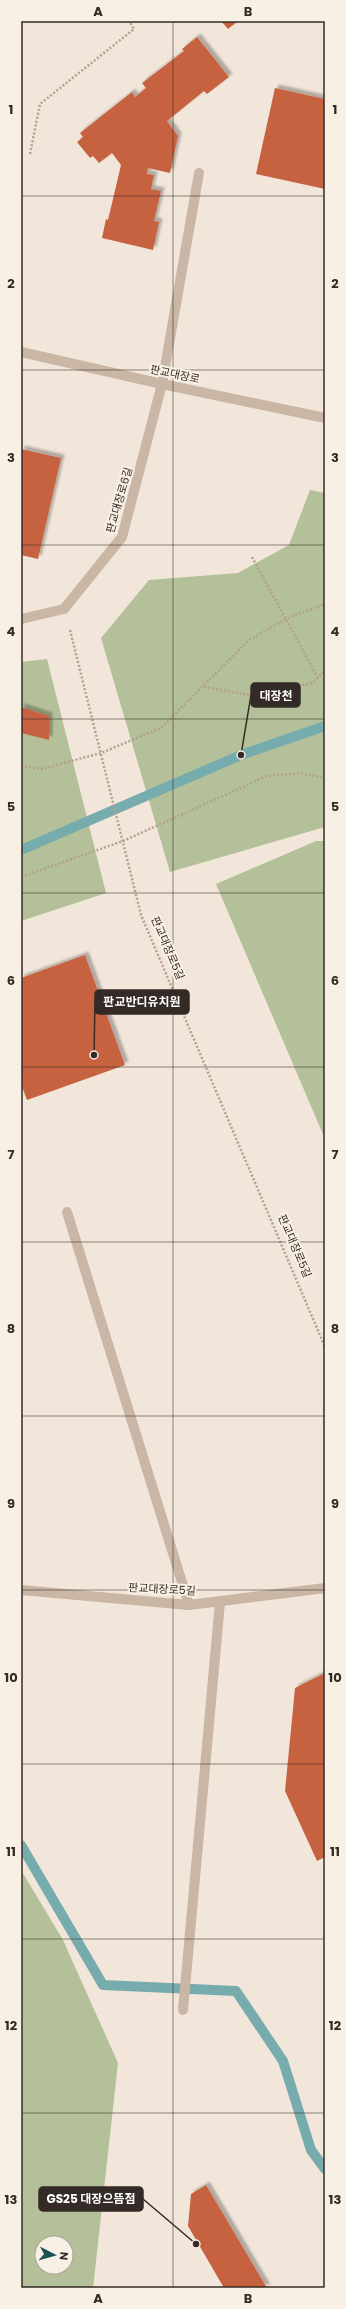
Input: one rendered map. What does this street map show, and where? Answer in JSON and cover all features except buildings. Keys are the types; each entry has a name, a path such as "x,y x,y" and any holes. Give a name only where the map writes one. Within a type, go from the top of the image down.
{"street":[{"name":"판교대장로6길","path":"64,609 122,537 162,384 199,173"},
{"name":"판교대장로","path":"21,352 162,384 325,418"},
{"path":"21,619 64,609"},
{"path":"68,1212 189,1605"},
{"name":"판교대장로5길","path":"21,1590 189,1605 325,1588"},
{"path":"184,2010 220,1602"}],"path":[{"path":"30,154 40,104 134,29 129,21"},
{"path":"252,557 318,678"},
{"path":"21,766 42,769 101,753 161,728 204,687 248,641 286,619 325,604"},
{"name":"판교대장로5길","path":"64,609 141,915 325,1347"},
{"path":"204,687 250,695 312,683 325,671"},
{"path":"21,877 123,842 267,776 300,774 325,778"}],"green space":[{"path":"310,490 325,493 325,827 170,872 101,638 149,580 238,573 289,545"},
{"path":"47,659 106,893 21,921 21,662"},
{"path":"316,841 325,841 325,1139 216,884"},
{"path":"21,1870 63,1940 118,2063 93,2288 21,2288"}],"waterway":[{"path":"21,850 241,755 325,726"},
{"path":"21,1845 103,1985 236,1991 283,2061 311,2150 325,2169"}],"place":[{"name":"대장천","path":"241,755"},
{"name":"판교반디유치원","path":"94,1055"},
{"name":"GS25 대장으뜸점","path":"196,2244"}]}
